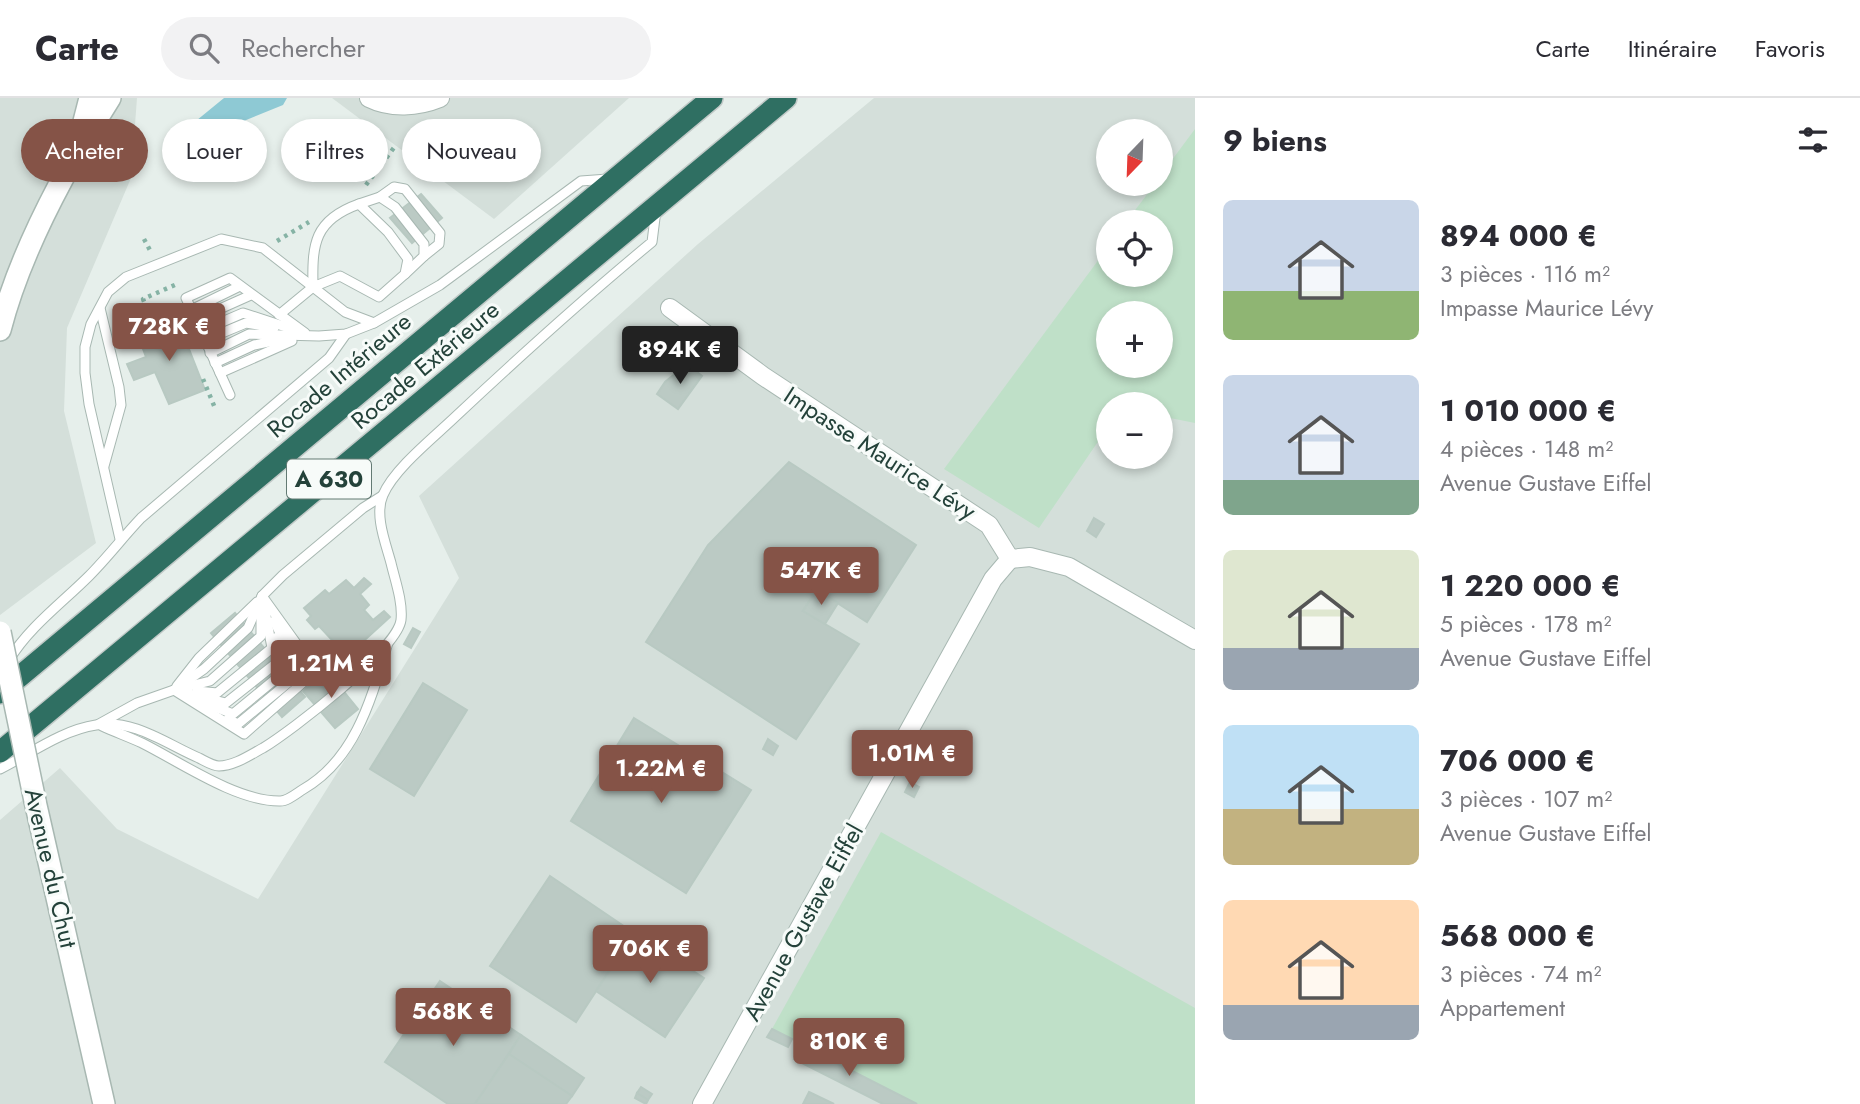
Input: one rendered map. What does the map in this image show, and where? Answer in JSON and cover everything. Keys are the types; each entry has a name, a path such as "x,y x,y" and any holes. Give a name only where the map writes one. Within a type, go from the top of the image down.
{"highway":[{"name":"Rocade Intérieure","path":"0,692 712,98"},
{"name":"Rocade Extérieure","path":"0,752 786,98"}],"street":[{"path":"85,119 90,98"},
{"path":"97,119 110,98"},
{"path":"369,98 404,105 440,98"},
{"path":"0,330 24,261 62,182"},
{"name":"Impasse Maurice Lévy","path":"670,308 762,376 989,525 1010,559"},
{"path":"1010,559 1030,557 1069,567 1195,640"},
{"name":"Avenue Gustave Eiffel","path":"702,1104 993,579 1010,559"},
{"name":"Avenue du Chut","path":"0,632 35,801 104,1104"}],"lane":[{"path":"203,336 246,323 319,336 346,334 374,323 440,285 581,181 615,178"},
{"path":"279,315 313,287 340,276 379,297 439,244 440,233 405,189 394,187 380,197 346,209 326,223 317,236 312,253 313,287"},
{"path":"380,197 395,207 424,244 424,256"},
{"path":"359,204 388,232 408,259 405,274"},
{"path":"174,690 218,658 248,628 262,596 283,575 346,522 382,496 404,467 562,317 652,242 657,206"},
{"path":"120,539 89,404 85,347 91,324 108,292 126,276 221,239 263,248 345,312 374,323"},
{"path":"230,395 186,298 230,278 306,334"},
{"path":"193,315 251,295"},
{"path":"100,308 121,405 103,468"},
{"path":"210,353 249,334 306,334"},
{"path":"218,368 254,345 306,334"},
{"path":"0,675 19,643 92,574 120,539 329,358 346,334"},
{"path":"97,724 140,742 191,770 251,797 282,802 314,784 339,760 363,718 388,645 401,621 398,590 383,537 380,516 382,496"},
{"path":"0,769 74,731 97,724 137,703 210,681 261,636 262,596"},
{"path":"174,690 217,693 272,648 262,596"},
{"path":"174,690 226,703 284,657 262,596"},
{"path":"174,690 238,724 306,668 262,596"},
{"path":"97,724 127,725 155,735 218,766 242,760 267,746 298,722 388,645"}],"path":[{"path":"113,361 127,355 122,339 154,325 143,299 178,284"}],"shaded area":[{"path":"0,98 137,98 135,119 21,119 21,182 129,182 67,328 64,411 96,543 0,615"},
{"path":"332,98 629,98 541,177 541,119 402,119 402,150 388,140 388,119 360,119"},
{"path":"874,98 1195,98 1195,1104 0,1104 0,820 60,768 117,829 258,899 459,578 419,496 698,244"},
{"path":"444,182 535,182 494,219"}],"green space":[{"path":"1195,129 1195,423 1173,419 1173,392 1096,392 1096,445 1039,528 944,469 1096,263 1096,287 1173,287 1173,210 1135,210 1146,196 1173,196 1173,159"},
{"path":"881,832 1195,1008 1195,1104 911,1104 772,1029"}],"water":[{"path":"224,98 287,98 283,105 249,119 198,119"}],"building":[{"path":"421,194 442,218 412,243 390,218"},
{"path":"178,321 205,390 169,404 155,372 134,380 127,364 146,357 139,338"},
{"path":"687,364 702,376 678,409 657,394 665,382"},
{"path":"789,462 916,545 867,622 817,590 803,611 859,644 796,739 646,642 708,545"},
{"path":"1094,518 1104,524 1096,537 1087,531"},
{"path":"364,578 371,584 360,594 369,605 364,610 373,620 384,611 390,617 347,656 319,626 315,629 307,620 311,616 304,608 325,590 329,594 346,580 354,588"},
{"path":"817,590 838,603 825,624 803,611"},
{"path":"235,613 305,697 282,717 211,633"},
{"path":"413,628 420,632 411,648 404,644"},
{"path":"327,671 358,709 335,728 303,691"},
{"path":"423,683 467,710 414,796 370,769"},
{"path":"634,718 751,790 686,893 571,821"},
{"path":"768,739 778,746 773,755 763,749"},
{"path":"910,782 919,787 914,797 905,792"},
{"path":"550,876 634,933 576,1022 490,966"},
{"path":"634,933 704,978 665,1037 596,991"},
{"path":"440,981 521,1035 475,1104 448,1104 385,1062"},
{"path":"772,1029 792,1039 788,1047 767,1037"},
{"path":"521,1035 584,1078 572,1096 509,1054"},
{"path":"801,1045 917,1104 883,1104 794,1059"},
{"path":"509,1054 572,1096 566,1104 475,1104"},
{"path":"641,1087 652,1094 648,1100 637,1093"},
{"path":"809,1092 834,1104 803,1104"},
{"path":"637,1093 648,1100 646,1104 635,1098"}]}
